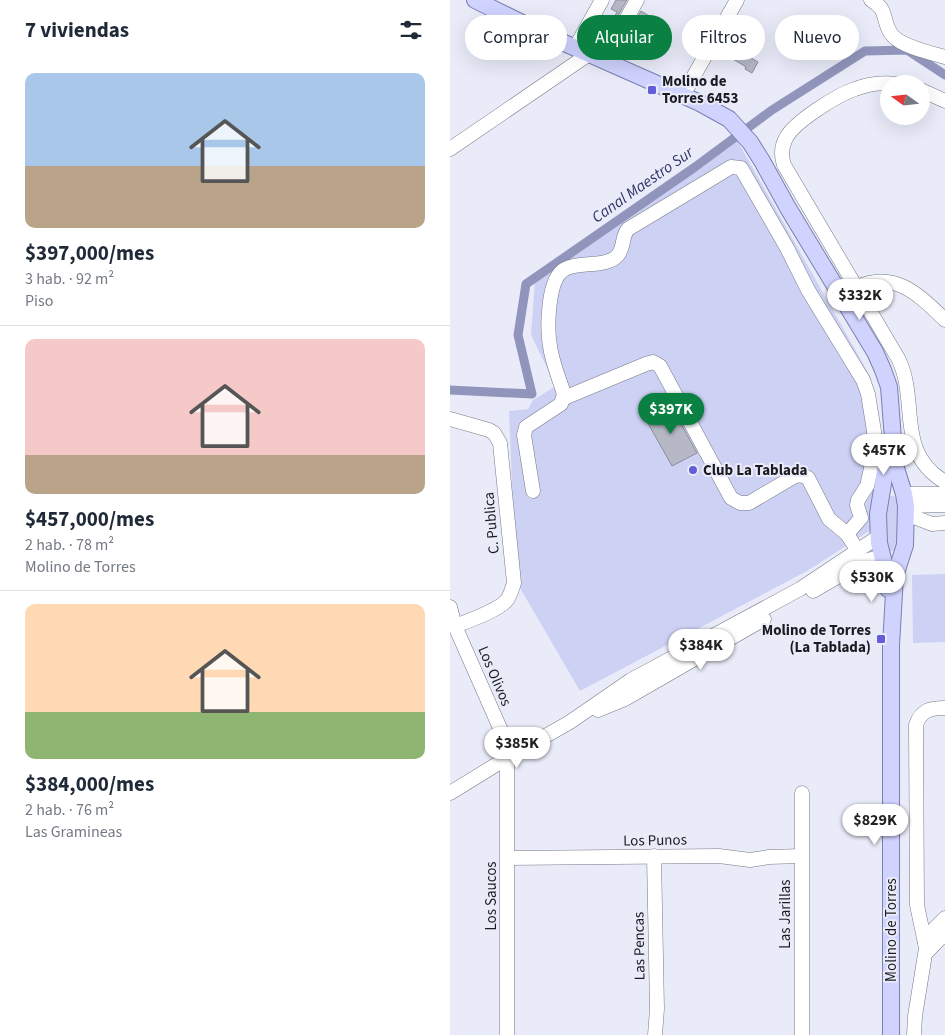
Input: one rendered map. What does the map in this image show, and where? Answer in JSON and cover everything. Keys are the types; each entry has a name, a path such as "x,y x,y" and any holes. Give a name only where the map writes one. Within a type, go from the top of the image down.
{"main road":[{"name":"Molino de Torres","path":"475,0 577,49"},
{"name":"Molino de Torres","path":"603,60 683,95 729,119 750,142 781,188 836,281 844,299"},
{"name":"Molino de Torres","path":"771,175 777,189 875,352 883,370 890,396 896,470 905,504 905,544 896,576 891,645"},
{"name":"Molino de Torres","path":"890,1035 891,645 887,576 878,537 879,500 887,464 891,426"},
{"path":"879,500 883,494 889,491 896,491 905,504"},
{"path":"882,556 899,555 905,544"}],"street":[{"path":"596,15 602,0"},
{"path":"628,15 637,0"},
{"path":"683,95 737,0"},
{"path":"871,0 882,8 893,37 904,43 945,57"},
{"path":"450,149 577,55"},
{"path":"880,84 865,86 837,97 790,131 782,148 782,158 784,165 902,367 907,388 916,453 927,468 945,482"},
{"path":"930,94 945,101"},
{"path":"533,491 524,435 526,427 561,404 564,398 549,345 549,314 553,288 558,275 565,268 610,261 617,256 622,248 624,233 628,229 730,167 736,167 741,168 787,248 808,290 863,380 872,412 874,455 867,486 858,500 857,505 861,518 847,534"},
{"path":"787,248 805,236"},
{"path":"797,268 817,256"},
{"path":"856,287 872,280 885,280 897,283 915,294 945,320"},
{"path":"564,398 653,362 660,366 731,498 740,503 749,504 794,476 801,475 808,478 829,519 847,534 858,551"},
{"name":"C. Publica","path":"450,419 489,430 500,443 514,583 506,602 456,626"},
{"path":"905,504 945,494"},
{"path":"905,504 945,505"},
{"path":"905,504 939,523"},
{"path":"905,544 914,532 939,523"},
{"path":"829,576 858,551 878,537"},
{"path":"450,793 570,722 631,680 829,576 882,556"},
{"name":"Los Olivos","path":"450,607 456,626 506,739 508,758"},
{"path":"925,948 917,905 916,725 925,710 945,708"},
{"name":"Los Saucos","path":"507,1035 508,758"},
{"name":"Las Jarillas","path":"802,793 802,1035"},
{"name":"Las Pencas","path":"654,856 655,1035"},
{"name":"Los Punos","path":"508,858 719,856 750,860 769,857 801,856"},
{"path":"914,1035 925,948 931,933 945,918"},
{"path":"925,948 945,933"}],"shaded area":[{"name":"Club La Tablada","path":"737,140 870,376 876,406 874,528 807,571 580,691 516,581 509,411 528,409 533,400 556,386 531,335 535,281 628,214"},
{"path":"888,496 894,496 898,499 899,510 899,541 895,550 892,551 888,550 884,499"},
{"path":"945,574 945,642 913,643 912,575"}],"building":[{"path":"616,0 627,0 618,15 615,15 617,12 611,9"},
{"path":"641,11 648,15 639,15"},
{"path":"734,60 755,60 758,62 752,73 745,69 746,67"},
{"path":"670,404 697,453 672,466 645,418"}],"waterway":[{"name":"Canal Maestro Sur","path":"450,390 532,394 518,335 526,284 695,167 772,110 865,51 907,50 945,75"}],"place":[{"name":"Molino de Torres 6453","path":"652,90"},
{"name":"Club La Tablada","path":"693,470"},
{"name":"Molino de Torres (La Tablada)","path":"881,639"}]}
